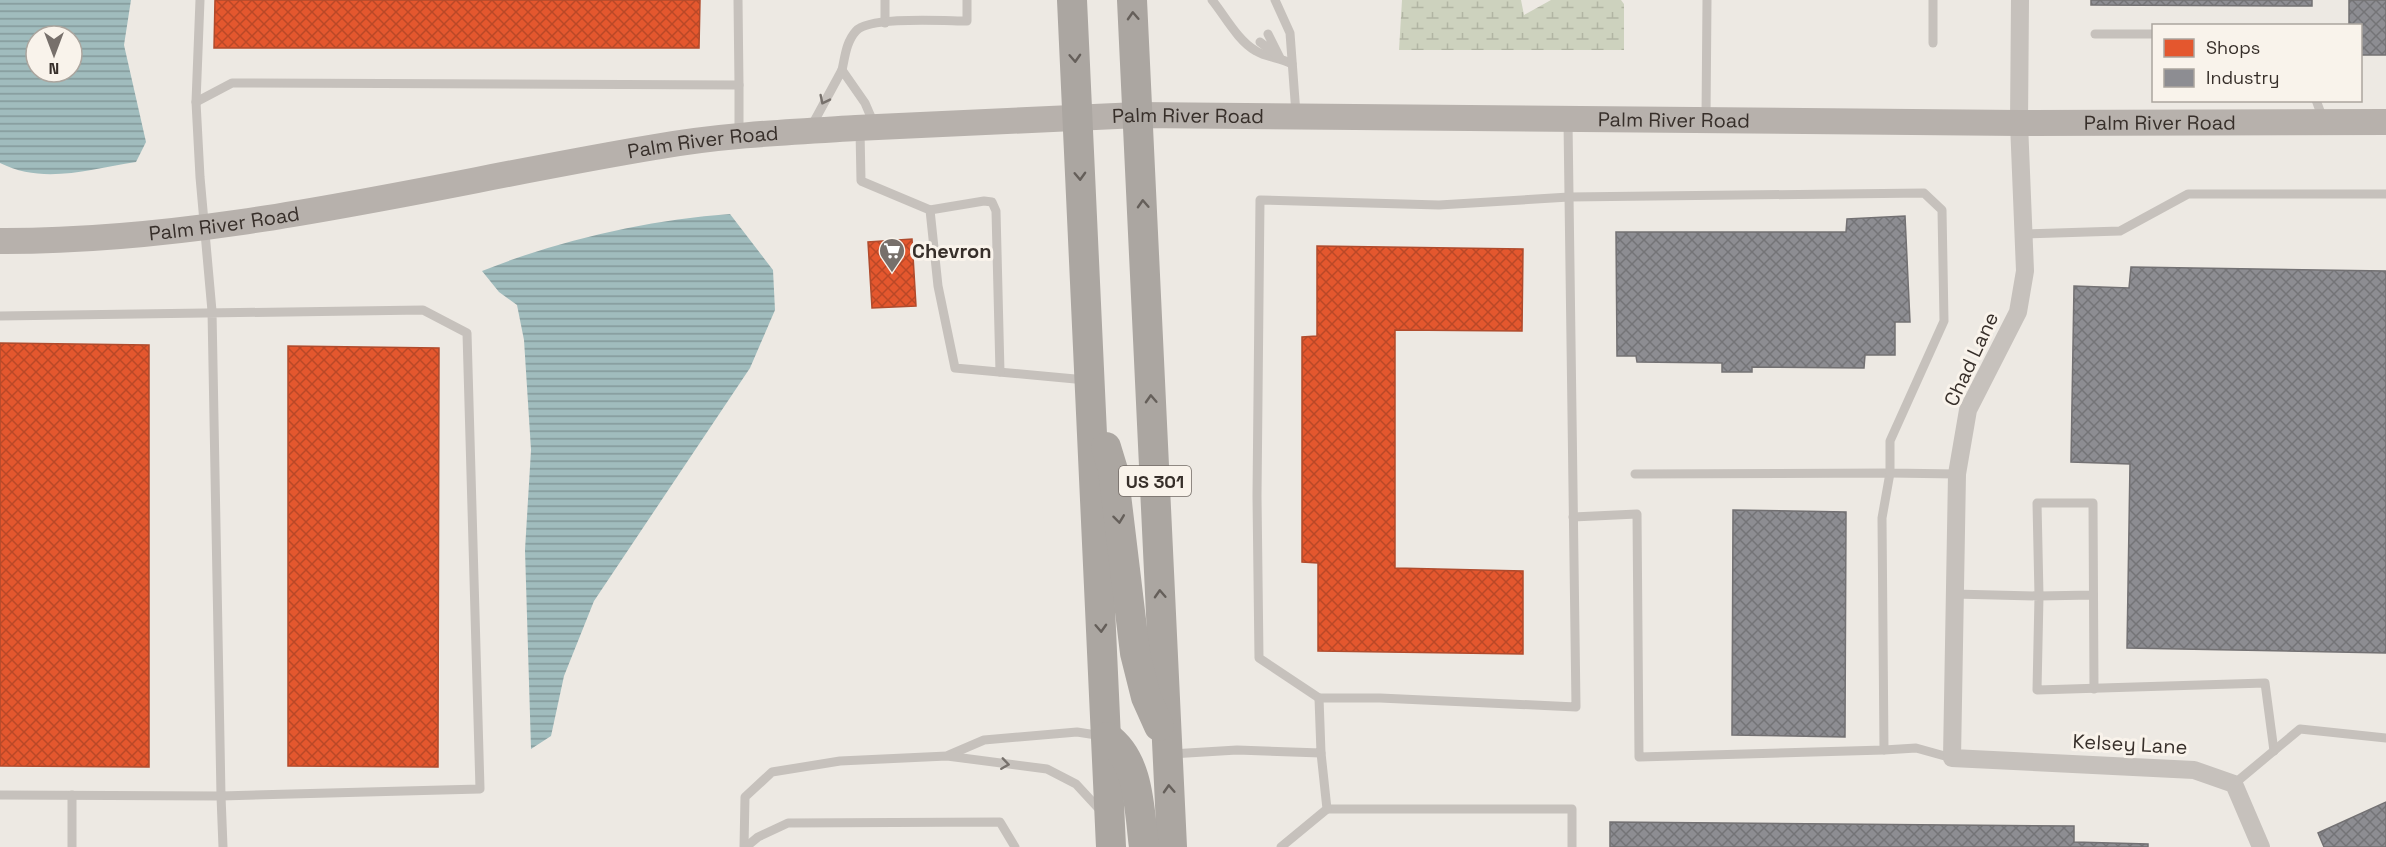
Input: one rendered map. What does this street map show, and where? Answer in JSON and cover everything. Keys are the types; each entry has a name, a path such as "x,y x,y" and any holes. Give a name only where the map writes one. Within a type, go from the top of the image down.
{"main road":[{"name":"US 301","path":"1072,0 1111,835"},
{"name":"US 301","path":"1132,0 1172,847"},
{"path":"1088,381 1113,470 1135,653 1153,718 1167,746"},
{"path":"1107,737 1120,747 1127,759 1134,781 1144,847"}],"street":[{"name":"Chad Lane","path":"1952,758 1957,474 1968,410 2018,312 2025,271 2019,123 2020,0"},
{"name":"Palm River Road","path":"0,241 111,237 205,227 314,211 655,147 739,136 868,127 1138,115 2019,123 2320,111 2386,122"},
{"name":"Kelsey Lane","path":"1952,758 2194,770 2234,784"},
{"path":"2234,784 2261,847"}],"lane":[{"path":"200,0 196,102 212,311 223,847"},
{"path":"738,0 739,136"},
{"path":"885,0 885,23"},
{"path":"809,131 842,70 848,43 857,29 872,23 967,21 967,0"},
{"path":"1212,0 1248,46 1258,53 1280,57"},
{"path":"1275,0 1290,33 1296,117"},
{"path":"1706,121 1707,0"},
{"path":"1933,0 1934,43"},
{"path":"1268,34 1280,57"},
{"path":"2095,34 2152,34"},
{"path":"1260,42 1292,64"},
{"path":"842,70 865,103 868,127 861,181 930,210 984,201 992,202 996,211 1000,372"},
{"path":"196,102 232,83 739,85"},
{"path":"1568,119 1569,197 1573,517 1576,707 1380,698 1318,698 1259,658 1257,485 1260,200 1439,205 1569,197 1924,193 1942,210 1944,321 1890,441 1890,472 1882,518 1884,750"},
{"path":"2024,234 2120,231 2188,194 2386,194"},
{"path":"930,210 938,285 955,368 1088,381"},
{"path":"0,316 212,311 423,310 467,333 480,789 221,796 0,795"},
{"path":"1635,474 1890,472 1957,474"},
{"path":"2094,689 2093,503 2037,503 2039,596 2037,690 2094,689 2265,683 2274,751"},
{"path":"1573,517 1637,513 1639,757 1916,748 1952,758"},
{"path":"1954,594 2092,596"},
{"path":"1318,698 1327,809"},
{"path":"2234,784 2300,729 2386,738"},
{"path":"947,756 984,740 1077,732 1107,737"},
{"path":"1167,746 1321,753"},
{"path":"745,847 744,797 772,772 840,761 947,756 1047,769 1076,784 1111,835"},
{"path":"72,795 72,847"},
{"path":"1281,847 1327,809 1572,809 1572,847"},
{"path":"745,847 758,837 788,823 1000,822 1015,843 1015,847"}],"green space":[{"path":"1402,0 1521,0 1524,15 1551,0 1621,0 1624,4 1624,50 1399,50"}],"water":[{"path":"0,0 131,0 124,45 146,142 136,162 67,173 33,173 0,163"},
{"path":"730,214 773,270 775,310 750,368 594,601 564,676 551,736 531,749 525,550 531,450 524,340 517,305 499,292 482,271 542,250 604,233 667,221"}],"building: Shops":[{"path":"215,0 700,0 699,48 214,48"},
{"name":"Chevron","path":"912,239 916,306 872,308 868,242"},
{"path":"1317,246 1523,249 1522,331 1395,330 1395,568 1523,571 1523,654 1318,651 1318,563 1302,562 1302,337 1317,336"},
{"path":"0,343 149,345 149,767 0,766"},
{"path":"288,346 439,348 438,767 288,766"}],"building: Industry":[{"path":"2091,0 2312,0 2312,6 2091,5"},
{"path":"2349,0 2386,0 2386,55 2362,55 2362,24 2349,24"},
{"path":"1905,216 1910,322 1895,322 1895,355 1865,355 1864,368 1752,367 1752,372 1722,372 1722,363 1637,362 1636,356 1617,356 1616,232 1846,232 1847,219"},
{"path":"2131,267 2386,271 2386,653 2127,648 2130,464 2071,462 2074,286 2129,288"},
{"path":"1733,510 1846,512 1845,737 1732,735"},
{"path":"2386,802 2386,847 2324,847 2318,833"},
{"path":"1610,822 2074,826 2074,842 2148,844 2148,847 1610,847"}],"place":[{"name":"Chevron","path":"892,274"}]}
